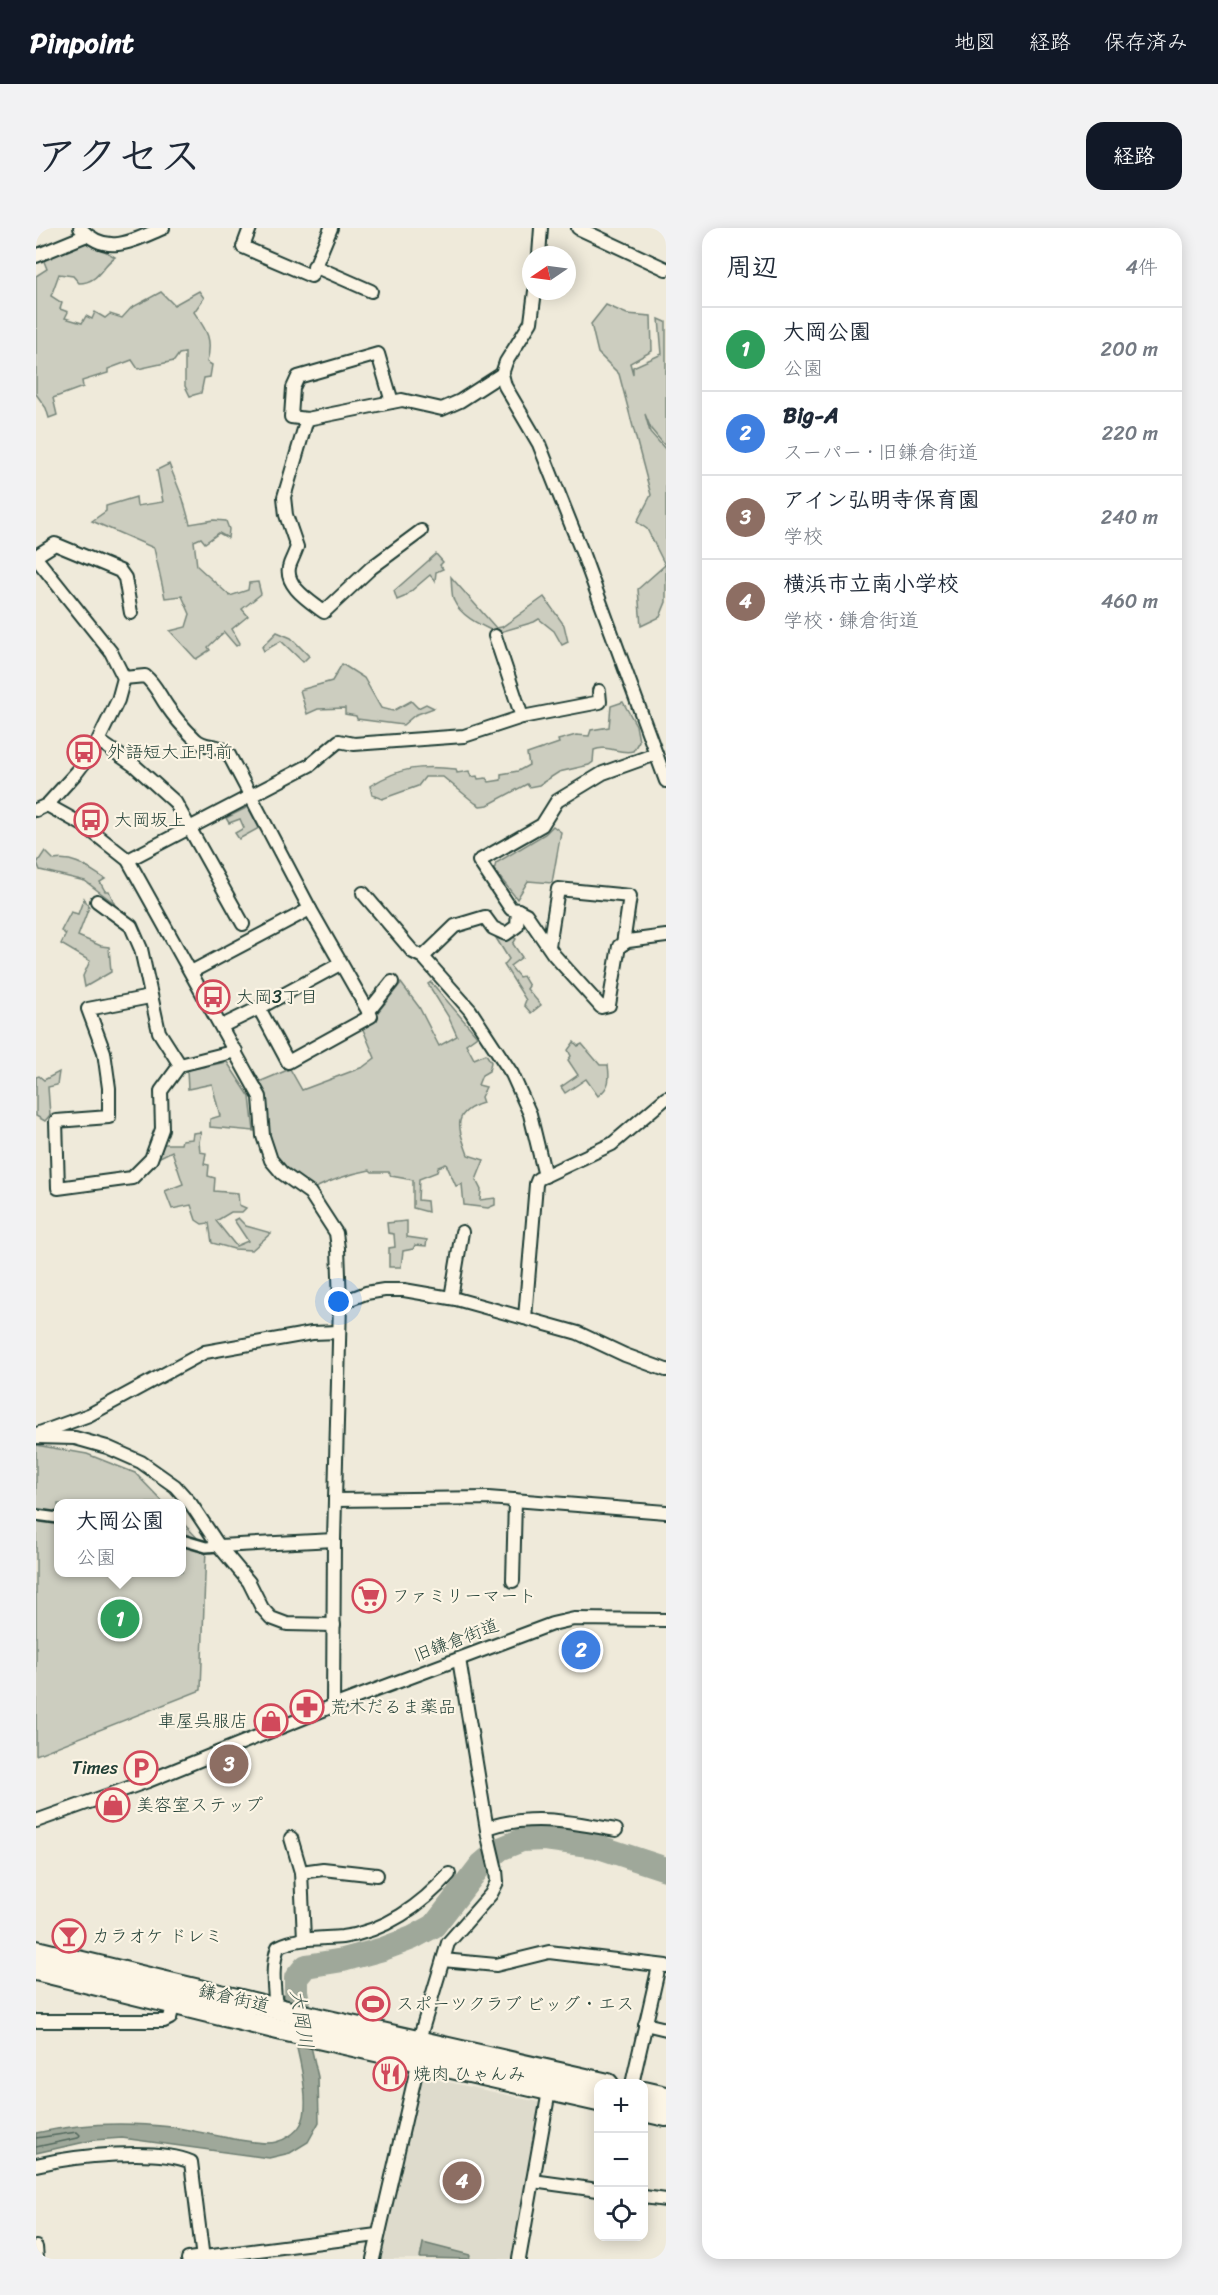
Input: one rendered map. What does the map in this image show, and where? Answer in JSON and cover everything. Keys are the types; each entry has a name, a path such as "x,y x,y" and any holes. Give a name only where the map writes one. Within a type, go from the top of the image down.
{"main road":[{"name":"鎌倉街道","path":"36,1951 324,2020 549,2091 594,2100"},
{"name":"鎌倉街道","path":"36,1970 328,2040 419,2051 594,2082"},
{"path":"648,2093 666,2097"},
{"path":"648,2112 666,2116"}],"street":[{"path":"36,256 83,231 97,241 117,246 163,228"},
{"path":"250,228 243,247 311,276 331,228"},
{"path":"540,246 541,228"},
{"path":"578,228 666,270"},
{"path":"314,266 371,291"},
{"path":"534,300 531,322 506,362 502,374 505,386 539,444 582,552 666,781"},
{"path":"392,402 378,354 298,377 293,388 291,417 307,419 392,402 402,400 442,409 460,401 502,374"},
{"path":"307,419 284,497 286,515 297,547 289,565 289,573 295,589 324,612 371,568 421,531"},
{"path":"131,613 125,578 120,571 54,544 36,557 111,652 123,678 118,700 99,741 77,772 41,807 85,826 129,860 260,1097 263,1136 271,1160 282,1173 309,1194 336,1233 340,1303 334,1540 333,1706"},
{"path":"495,636 522,717"},
{"path":"123,678 145,676 153,682 165,704 192,737 202,745 222,747 228,753 310,909 370,1016 288,1062 259,1008"},
{"path":"129,860 310,765 339,741 354,744 464,736 522,717 600,702 598,691"},
{"path":"99,741 135,766 175,802 243,924"},
{"path":"656,754 603,773 557,801 542,825 479,861 511,909 526,914 549,946 601,1007 609,1005 619,946 628,941 666,936"},
{"path":"549,946 558,889 630,896 623,944"},
{"path":"363,892 413,952 423,957 470,1010 512,1074 530,1114 544,1176"},
{"path":"97,901 131,926 141,949 159,1032 180,1065"},
{"path":"191,972 310,909"},
{"path":"423,957 455,926 485,917 494,928 506,934 517,926 518,910"},
{"path":"222,1026 340,964"},
{"path":"368,1012 392,982"},
{"path":"150,997 88,1009 104,1052 109,1088 109,1117 56,1121 58,1188 132,1178 151,1159 162,1129 161,1091 180,1065 236,1051"},
{"path":"525,1318 538,1179 612,1144 666,1098"},
{"path":"451,1298 462,1232"},
{"path":"340,1303 366,1293 384,1290 404,1290 451,1298 578,1333 625,1355 666,1370"},
{"path":"36,1436 89,1415 205,1352 312,1333 339,1332"},
{"path":"36,1436 75,1438 107,1447 141,1462 175,1486 191,1504 219,1546 249,1582 262,1608 271,1618 287,1624 334,1625"},
{"path":"335,1500 488,1498 666,1512"},
{"path":"513,1581 515,1500"},
{"path":"36,1515 54,1517"},
{"path":"186,1541 206,1547 334,1540"},
{"name":"旧鎌倉街道","path":"36,1821 148,1780 517,1636 574,1619 666,1620"},
{"path":"373,2259 419,2051 448,1943 490,1894 497,1882 459,1659"},
{"path":"488,1832 506,1822 530,1819 558,1820 616,1830"},
{"path":"291,1838 301,1872 304,1939"},
{"path":"301,1872 323,1869 377,1875"},
{"path":"276,2008 273,1977 274,1958 278,1947 304,1939 346,1936 385,1924 422,1902 448,1874"},
{"path":"443,1960 496,1965 549,1952 662,1966 645,2024 633,2079"},
{"path":"36,2022 164,2021 170,2018 174,2002"},
{"path":"645,2024 666,2029"},
{"path":"519,2259 549,2091"},
{"path":"36,2165 65,2158 99,2155 181,2157 191,2162 203,2258"},
{"path":"533,2181 594,2189"},
{"path":"648,2198 666,2200"},
{"path":"188,2259 378,2235"},
{"path":"36,2247 38,2259"}],"shaded area":[{"path":"81,241 98,247 115,257 95,277 86,282 79,283 73,276 59,274 51,296 62,303 60,309 68,312 65,318 82,323 86,316 92,319 95,312 105,318 110,314 122,318 131,308 161,292 174,305 199,291 204,298 194,312 208,336 207,362 212,365 210,377 204,378 201,393 190,396 185,386 185,353 179,354 174,361 138,369 132,360 108,369 108,373 82,381 83,387 53,398 57,415 49,418 46,408 36,394 36,276 47,269 43,259"},
{"path":"606,305 627,314 651,316 652,351 630,363 633,374 633,367 662,354 659,319 666,322 666,447 651,429 645,414 650,432 666,450 666,602 660,617 641,626 638,589 665,565 647,529 637,522 651,495 619,374 598,353 591,324"},
{"path":"169,464 190,524 214,520 226,521 229,529 228,538 219,533 205,543 201,538 194,541 197,566 230,596 248,590 249,583 258,582 261,594 242,609 248,616 232,629 240,643 236,646 224,632 208,647 210,650 196,659 170,631 186,627 190,614 182,596 165,598 154,548 92,521 106,511 106,506 136,497 137,506 163,502 157,470"},
{"path":"436,554 443,562 440,565 443,569 436,572 435,581 430,575 404,597 397,600 394,591"},
{"path":"451,577 496,628 502,627 544,597 564,625 568,642 562,645 554,631 539,619 497,633 479,624 457,607 452,595"},
{"path":"277,632 291,638 309,656 303,662 281,641 264,651 262,647"},
{"path":"342,664 364,678 381,708 393,711 411,701 418,708 426,704 434,708 415,715 403,725 357,719 356,716 345,714 345,708 318,709 307,714 300,690 332,681"},
{"path":"623,702 636,725 639,741 633,751 623,752 599,748 594,750 593,762 589,765 559,772 539,785 529,787 527,784 488,805 480,806 475,803 443,777 425,777 418,786 382,799 372,795 370,786 391,775 411,769 432,767 456,769 457,773 469,771 471,777 486,778 489,782 501,780 501,774 518,771 529,765 527,754 559,743 558,740 576,735 589,736 591,730 609,727 611,706"},
{"path":"248,807 259,828 239,839 235,833 244,828 240,819 229,823 226,818"},
{"path":"553,826 561,832 552,883 528,881 517,899 494,870 496,863 545,834"},
{"path":"45,851 54,860 74,861 105,879 100,882 105,891 109,891 114,903 85,881 40,870 37,863"},
{"path":"84,898 89,907 78,936 109,947 111,972 85,987 83,976 90,961 61,944 66,934 61,931 71,912 78,914"},
{"path":"512,936 516,939 513,944 522,957 510,966 519,977 523,976 529,986 527,989 541,1005 531,1013 524,1005 526,1000 504,965 509,959 496,938 505,941"},
{"path":"431,982 477,1036 466,1044 474,1059 486,1054 491,1062 489,1071 482,1075 478,1085 486,1087 481,1097 483,1103 465,1112 461,1117 460,1130 468,1155 484,1160 476,1180 481,1190 480,1200 495,1198 495,1205 488,1208 464,1205 462,1184 456,1186 446,1164 438,1167 437,1172 419,1179 418,1200 427,1201 428,1212 413,1208 413,1180 391,1176 389,1172 370,1170 347,1175 311,1190 275,1158 267,1134 265,1095 259,1082 290,1069 302,1090 363,1067 375,1058 362,1027 374,1017 401,983 419,1007 439,1046 457,1036 448,1016 428,984"},
{"path":"574,1042 578,1046 582,1044 600,1065 608,1065 608,1082 598,1096 586,1079 565,1093 561,1087 578,1075 568,1060 571,1056 568,1050"},
{"path":"227,1062 250,1097 254,1131 210,1127 210,1119 220,1116 212,1084 188,1089 187,1070"},
{"path":"59,1072 57,1085 48,1087 50,1115 45,1121 36,1116 36,1077 39,1076 44,1080"},
{"path":"201,1132 200,1152 206,1153 204,1164 209,1165 208,1176 215,1178 214,1191 238,1193 239,1205 246,1208 242,1212 231,1212 216,1221 236,1246 248,1241 234,1220 238,1218 246,1226 271,1233 252,1250 234,1249 212,1243 209,1223 202,1224 196,1220 191,1205 172,1209 165,1191 183,1184 172,1151 160,1157 158,1154 164,1144 181,1144 182,1140 192,1139 193,1133"},
{"path":"407,1221 407,1237 427,1240 426,1246 415,1245 413,1249 403,1251 401,1267 389,1267 389,1248 395,1247 394,1234 388,1233 387,1223"},
{"path":"36,1445 87,1454 135,1473 160,1499 54,1499 54,1577 186,1577 186,1526 206,1547 201,1690 36,1755"},
{"path":"421,2076 543,2103 514,2259 378,2259"}],"water":[{"path":"283,1995 300,1998 318,2077 319,2122 308,2142 290,2153 269,2158 122,2138 94,2140 36,2153 36,2133 87,2125 138,2124 172,2127 267,2143 290,2136 301,2124 305,2113 305,2098 300,2061"},
{"path":"423,2243 470,2255 469,2259 420,2258"}],"waterway":[{"name":"大岡川","path":"303,2029 296,1978 306,1966 343,1960 383,1949 412,1938 434,1926 481,1865 500,1849 522,1840 545,1839 596,1846 666,1869"}],"place":[{"name":"外語短大正門前","path":"84,752"},
{"name":"大岡坂上","path":"91,820"},
{"name":"大岡3丁目","path":"213,997"},
{"name":"ファミリーマート","path":"369,1596"},
{"name":"大岡公園","path":"120,1619"},
{"name":"Big-A","path":"581,1650"},
{"name":"荒木だるま薬品","path":"307,1707"},
{"name":"車屋呉服店","path":"271,1721"},
{"name":"アイン弘明寺保育園","path":"229,1764"},
{"name":"Times","path":"141,1768"},
{"name":"美容室ステップ","path":"113,1805"},
{"name":"カラオケ ドレミ","path":"69,1936"},
{"name":"スポーツクラブ ビッグ・エス","path":"373,2004"},
{"name":"焼肉 ひゃんみ","path":"390,2074"},
{"name":"横浜市立南小学校","path":"462,2181"}]}
